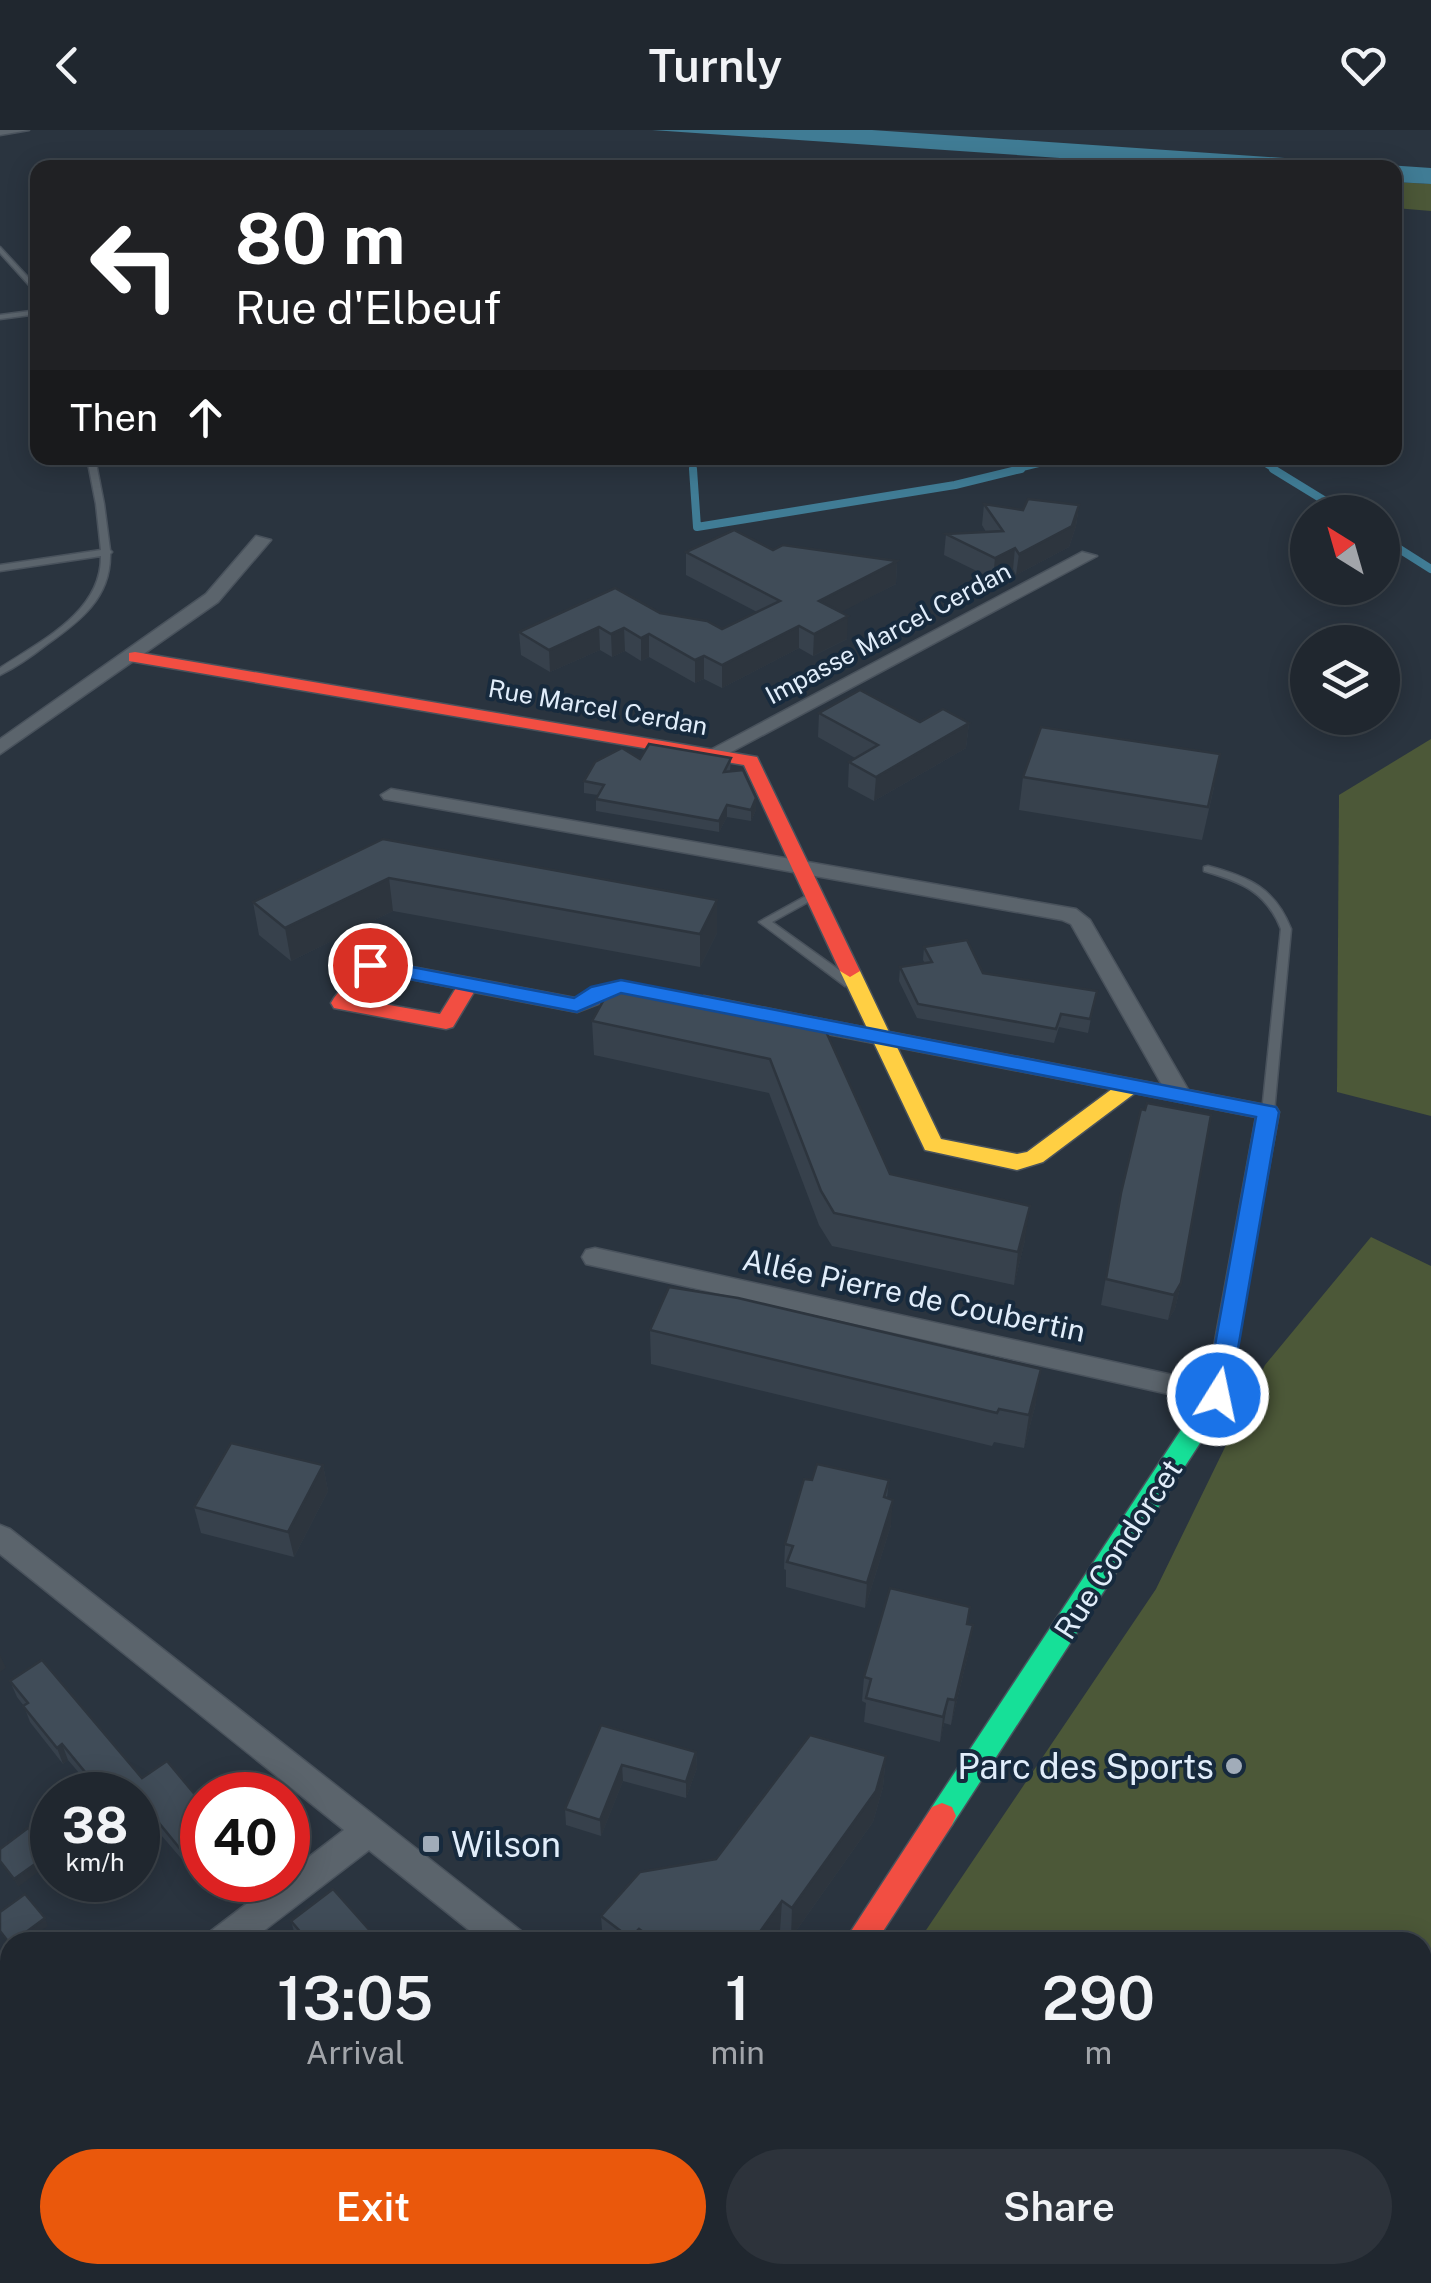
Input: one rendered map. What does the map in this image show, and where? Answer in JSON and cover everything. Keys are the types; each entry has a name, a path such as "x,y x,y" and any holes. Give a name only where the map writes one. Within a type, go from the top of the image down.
{"street":[{"path":"0,131 23,130"},
{"path":"0,748 135,657 212,598 262,540"},
{"name":"Impasse Marcel Cerdan","path":"711,754 1088,556"},
{"name":"Rue Marcel Cerdan","path":"135,657 752,761 934,1145 1017,1162 1035,1157 1132,1084"},
{"path":"391,795 1068,914 1079,920 1178,1093"},
{"path":"468,985 446,1022 341,1003 370,965 577,1005 598,991 621,986 1268,1112"},
{"name":"Rue Condorcet","path":"866,1932 1218,1395 1268,1112"},
{"name":"Allée Pierre de Coubertin","path":"595,1257 1218,1395"},
{"path":"0,1537 496,1932"},
{"path":"236,1932 368,1830"}],"lane":[{"path":"0,249 30,284"},
{"path":"0,317 30,313"},
{"path":"0,672 91,608 109,568 92,465"},
{"path":"0,568 108,552"},
{"path":"1208,869 1262,890 1279,907 1286,930 1268,1112"},
{"path":"816,894 764,922 861,992"}],"green space":[{"path":"1402,182 1431,184 1431,211 1402,209"},
{"path":"1431,739 1431,1116 1337,1092 1339,795"},
{"name":"Parc des Sports","path":"1371,1237 1431,1266 1431,1932 925,1932 1156,1589 1265,1365"}],"water":[{"path":"652,130 872,130 1313,160 1090,160"},
{"path":"1402,166 1431,168 1431,184 1402,182"}],"building":[{"path":"1028,499 1079,505 1072,526 1019,554 1015,548 995,558 946,534 1003,531 984,504 1023,510"},
{"path":"734,530 773,550 783,545 897,561 819,601 848,616 814,634 799,626 722,665 704,656 695,660 649,634 641,638 624,628 611,634 599,627 549,650 519,632 615,588 660,613 707,621 722,629 780,601 686,552"},
{"path":"860,690 920,722 943,709 969,723 876,777 849,762 878,745 819,713"},
{"path":"1041,727 1220,754 1208,807 1023,777"},
{"path":"649,744 731,758 724,772 743,770 756,798 751,810 727,805 719,821 596,799 604,785 584,781 595,762 622,748 640,759"},
{"path":"383,839 717,900 700,934 389,878 285,928 253,902"},
{"path":"967,940 983,973 1097,991 1090,1019 1061,1014 1056,1029 918,1004 900,967 932,962 924,947"},
{"path":"612,985 824,1027 890,1174 1030,1206 1018,1252 834,1213 821,1191 770,1059 592,1021"},
{"path":"1147,1103 1211,1115 1181,1283 1174,1295 1106,1279 1121,1193 1141,1109 1145,1110"},
{"path":"669,1287 738,1298 1041,1369 1029,1415 999,1409 997,1413 650,1330"},
{"path":"231,1443 323,1465 288,1532 194,1507"},
{"path":"817,1464 889,1480 884,1497 893,1500 867,1583 787,1562 793,1546 785,1544 804,1479 812,1480"},
{"path":"890,1588 970,1607 967,1624 973,1625 955,1700 948,1699 943,1717 866,1698 871,1679 864,1677"},
{"path":"42,1660 137,1772 85,1772 62,1744 57,1748 23,1706 28,1703 10,1681"},
{"path":"601,1725 696,1752 686,1782 622,1765 600,1820 565,1809"},
{"path":"810,1735 886,1756 876,1791 792,1908 782,1901 760,1932 622,1932 601,1916 640,1872 716,1859"},
{"path":"167,1761 180,1777 180,1849 160,1824 160,1772 151,1772"},
{"path":"28,1828 30,1868 14,1879 0,1861 0,1849"},
{"path":"333,1889 371,1932 300,1932 291,1921"},
{"path":"25,1894 45,1918 26,1932 0,1931 0,1912"}],"waterway":[{"path":"693,465 693,471"},
{"path":"1011,471 1035,465"},
{"path":"1267,465 1277,471"},
{"path":"693,469 697,527 955,485 1021,469"},
{"path":"1273,469 1315,495"},
{"path":"1400,549 1431,569"}],"traffic: fast":[{"path":"942,1816 1217,1396"}],"traffic: slow":[{"path":"850,971 933,1145 1017,1162 1035,1157 1133,1084"},
{"path":"704,1003 1268,1112 1217,1396"}],"traffic: jam":[{"path":"135,657 751,761 850,971"},
{"path":"468,985 446,1022 341,1003 370,965 577,1005 614,990 653,993"},
{"path":"866,1932 942,1816"}],"place":[{"name":"Parc des Sports","path":"1234,1766"},
{"name":"Wilson","path":"431,1844"}],"route":[{"path":"370,965 577,1005 598,991 621,986 1268,1112 1218,1395"}]}
